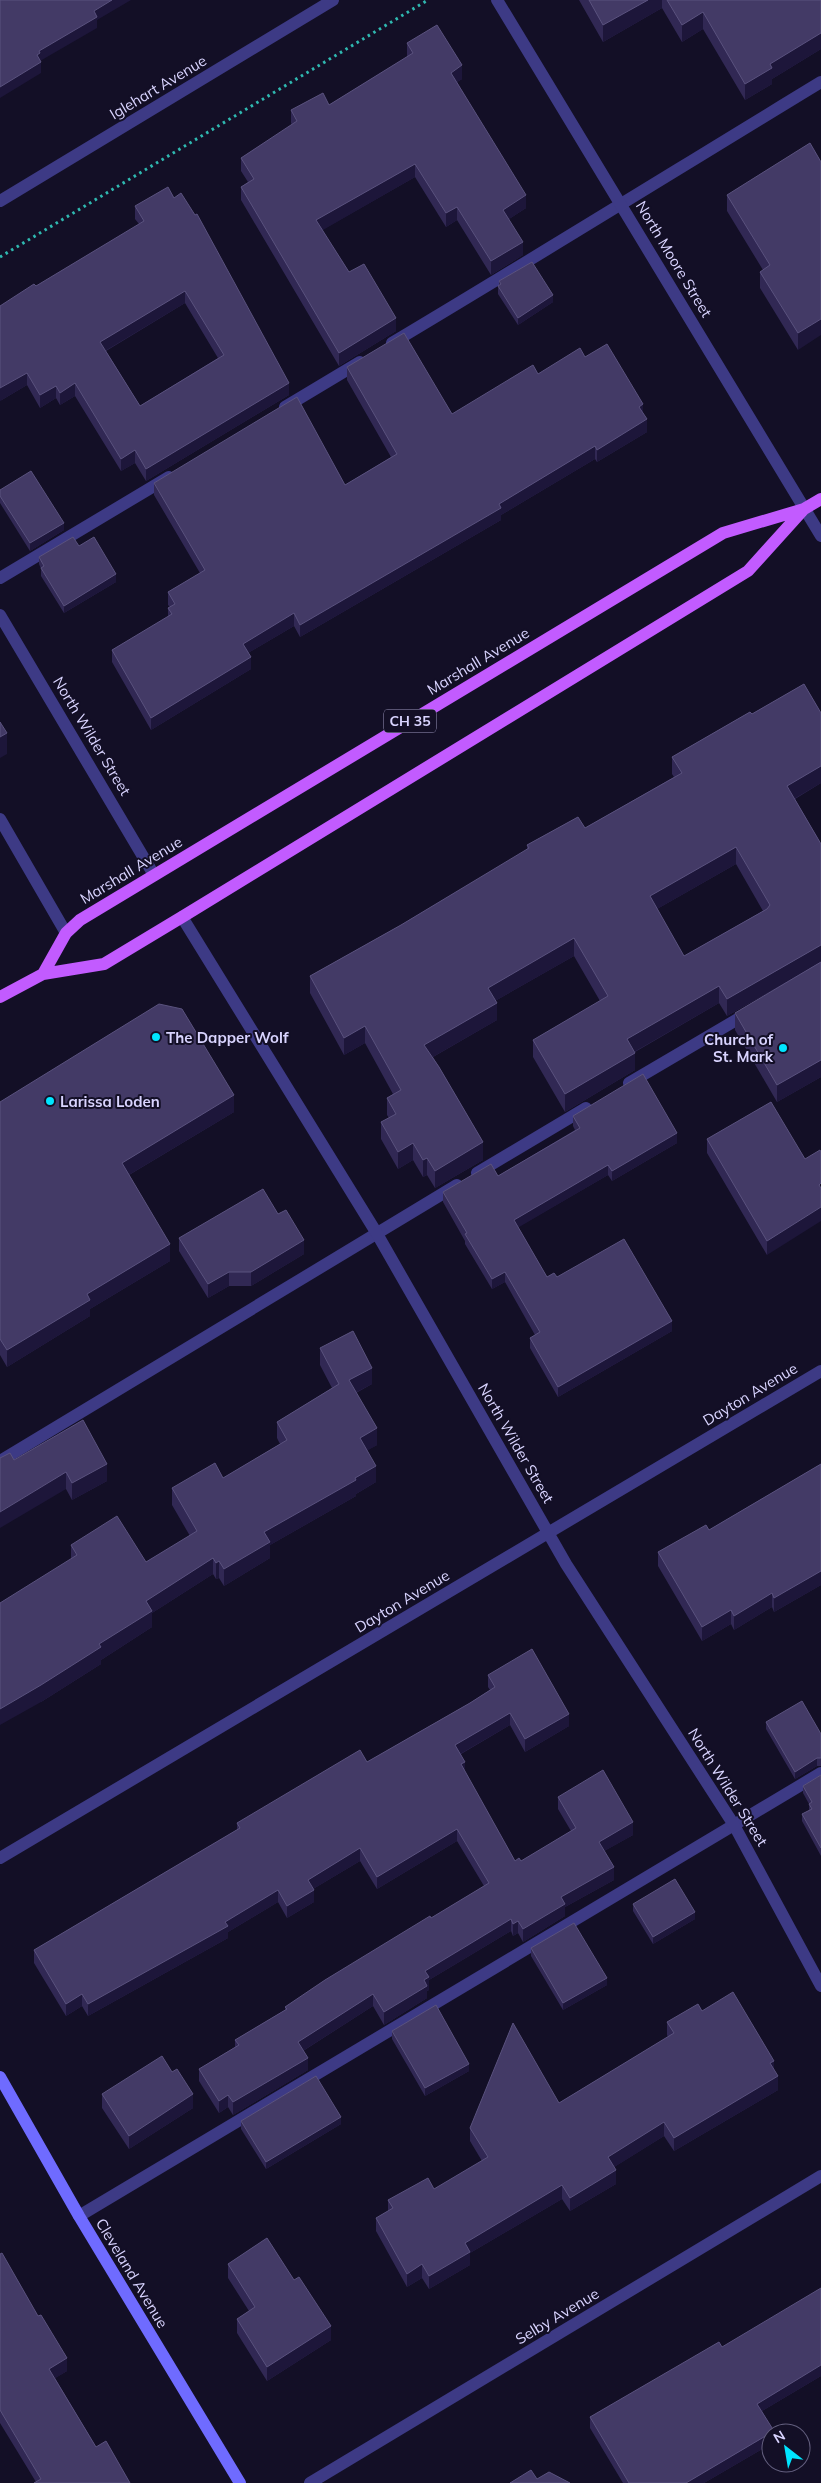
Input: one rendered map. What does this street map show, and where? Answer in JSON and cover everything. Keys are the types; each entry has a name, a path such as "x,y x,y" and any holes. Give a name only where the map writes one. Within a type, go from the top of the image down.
{"main road":[{"name":"Marshall Avenue","path":"43,974 66,933 80,920 722,533 804,509 821,499"},
{"name":"Marshall Avenue","path":"1,994 43,974 104,964 182,917 748,571 804,509"}],"street":[{"name":"Iglehart Avenue","path":"0,201 333,0"},
{"name":"North Moore Street","path":"497,0 821,536"},
{"path":"275,413 622,205 666,176 821,82"},
{"path":"0,578 182,469"},
{"name":"North Wilder Street","path":"0,615 154,875"},
{"path":"0,819 66,933"},
{"name":"North Wilder Street","path":"182,917 376,1232 566,1564 734,1824 821,1986"},
{"path":"615,1092 761,1005"},
{"path":"0,1460 376,1232 598,1102"},
{"name":"Dayton Avenue","path":"0,1858 821,1371"},
{"path":"80,2216 821,1773"},
{"name":"Cleveland Avenue","path":"0,2077 80,2216 240,2483"},
{"name":"Selby Avenue","path":"310,2483 821,2176"}],"path":[{"path":"0,257 428,0"}],"building":[{"path":"0,0 112,0 94,11 97,17 39,51 40,53 37,55 41,62 0,87"},
{"path":"589,0 648,0 603,25"},
{"path":"667,0 821,0 821,33 770,64 772,68 745,84 703,12 682,25"},
{"path":"437,25 462,65 451,73 526,195 503,210 523,242 491,261 457,207 446,213 415,164 316,220 349,272 364,264 396,318 339,353 241,187 254,179 241,158 297,121 291,110 323,93 329,105 413,53 407,43"},
{"path":"810,143 821,162 821,319 798,333 760,272 770,265 727,195"},
{"path":"168,187 174,198 181,193 195,215 197,214 289,383 146,469 135,450 121,459 75,383 60,393 56,386 40,395 27,373 0,388 0,306 34,284 36,286 144,221 135,206","holes":["185,291 224,355 140,406 100,342"]},
{"path":"532,262 553,295 518,318 498,286 501,284 499,281"},
{"path":"404,333 452,414 533,365 538,374 580,348 585,357 607,344 643,404 639,407 647,419 597,450 595,446 499,504 501,508 300,625 294,613 243,644 251,657 151,718 112,650 172,614 168,608 175,604 168,592 205,570 154,483 297,397 345,485 397,454 347,367"},
{"path":"31,471 64,523 30,543 0,496 0,490"},
{"path":"73,537 79,546 94,537 116,574 64,606 41,568 44,566 39,557"},
{"path":"804,684 821,713 821,766 787,786 821,844 821,945 727,999 719,986 627,1039 635,1053 565,1094 533,1040 608,996 574,938 488,988 497,1003 424,1045 483,1142 435,1171 427,1158 423,1160 413,1143 398,1152 381,1122 396,1114 387,1098 401,1090 365,1026 344,1038 310,976 401,925 529,848 527,845 578,817 585,828 682,773 672,757 750,712 752,714","holes":["736,847 770,905 767,909 684,956 650,896"]},
{"path":"0,722 7,733 0,737"},
{"name":"Church of St. Mark","path":"821,962 821,1060 777,1085 735,1013"},
{"path":"159,1004 182,1009 234,1095 122,1163 170,1244 87,1294 90,1300 7,1350 0,1339 0,1102"},
{"path":"643,1074 677,1133 612,1171 608,1165 514,1220 547,1277 554,1273 557,1277 624,1239 672,1321 558,1387 530,1338 540,1332 505,1272 492,1279 443,1192 491,1164 498,1176 580,1128 573,1116"},
{"path":"771,1102 805,1159 820,1150 821,1152 821,1183 819,1185 821,1188 821,1207 767,1241 707,1139"},
{"path":"263,1189 278,1214 286,1210 304,1240 251,1272 229,1272 208,1284 179,1238"},
{"path":"353,1331 372,1368 349,1380 377,1428 360,1438 376,1466 355,1478 356,1480 264,1532 270,1542 224,1569 219,1561 216,1563 213,1558 146,1601 152,1611 99,1644 101,1647 0,1709 0,1603 77,1555 71,1545 117,1516 146,1562 197,1531 172,1488 215,1463 223,1478 287,1440 277,1422 339,1384 320,1348"},
{"path":"83,1420 107,1464 72,1483 66,1472 0,1512 0,1458 10,1453 14,1460"},
{"path":"821,1464 821,1571 774,1598 772,1593 734,1616 731,1610 702,1627 658,1552 706,1525 709,1530"},
{"path":"532,1649 569,1714 525,1739 510,1713 455,1745 465,1762 461,1764 515,1861 519,1858 521,1861 576,1828 558,1797 603,1770 633,1822 599,1842 614,1867 561,1897 565,1904 523,1929 518,1921 513,1924 511,1919 425,1971 429,1977 424,1980 427,1986 384,2012 373,1994 298,2042 308,2058 233,2102 228,2095 219,2101 199,2069 239,2045 235,2040 287,2009 285,2007 325,1980 430,1916 431,1918 489,1883 457,1829 377,1877 360,1848 308,1880 314,1890 287,1906 278,1890 225,1922 228,1926 88,2004 82,1994 66,2004 34,1950 240,1828 237,1823 360,1750 367,1762 470,1703 495,1687 488,1675"},
{"path":"802,1701 821,1734 821,1758 817,1758 795,1772 766,1722"},
{"path":"821,1775 821,1848 802,1814 812,1809 809,1804 812,1802 803,1786"},
{"path":"675,1879 695,1912 653,1937 633,1904"},
{"path":"574,1923 607,1978 563,2003 531,1948"},
{"path":"733,1992 774,2061 770,2063 778,2076 674,2138 664,2122 608,2157 616,2170 570,2198 562,2185 465,2243 470,2252 429,2276 422,2264 407,2274 376,2218 393,2208 388,2200 428,2178 434,2189 488,2157 470,2128 513,2023 559,2103 674,2033 667,2022 698,2004 702,2011"},
{"path":"436,2005 469,2064 425,2088 392,2031"},
{"path":"162,2056 172,2072 177,2069 193,2094 129,2136 102,2094"},
{"path":"316,2076 341,2117 266,2162 241,2121"},
{"path":"267,2238 294,2280 299,2277 331,2326 267,2367 237,2319 255,2307 228,2264"},
{"path":"2,2253 38,2316 41,2315 67,2358 49,2369 96,2447 106,2441 130,2483 34,2483 41,2479 0,2410 0,2254"},
{"path":"821,2288 821,2365 757,2404 769,2423 761,2423 761,2439 686,2483 629,2483 590,2417 719,2342 722,2347"},
{"path":"531,2470 537,2479 549,2472 570,2483 510,2483"}],"place":[{"name":"The Dapper Wolf","path":"156,1037"},
{"name":"Church of St. Mark","path":"783,1048"},
{"name":"Larissa Loden","path":"50,1101"}]}
